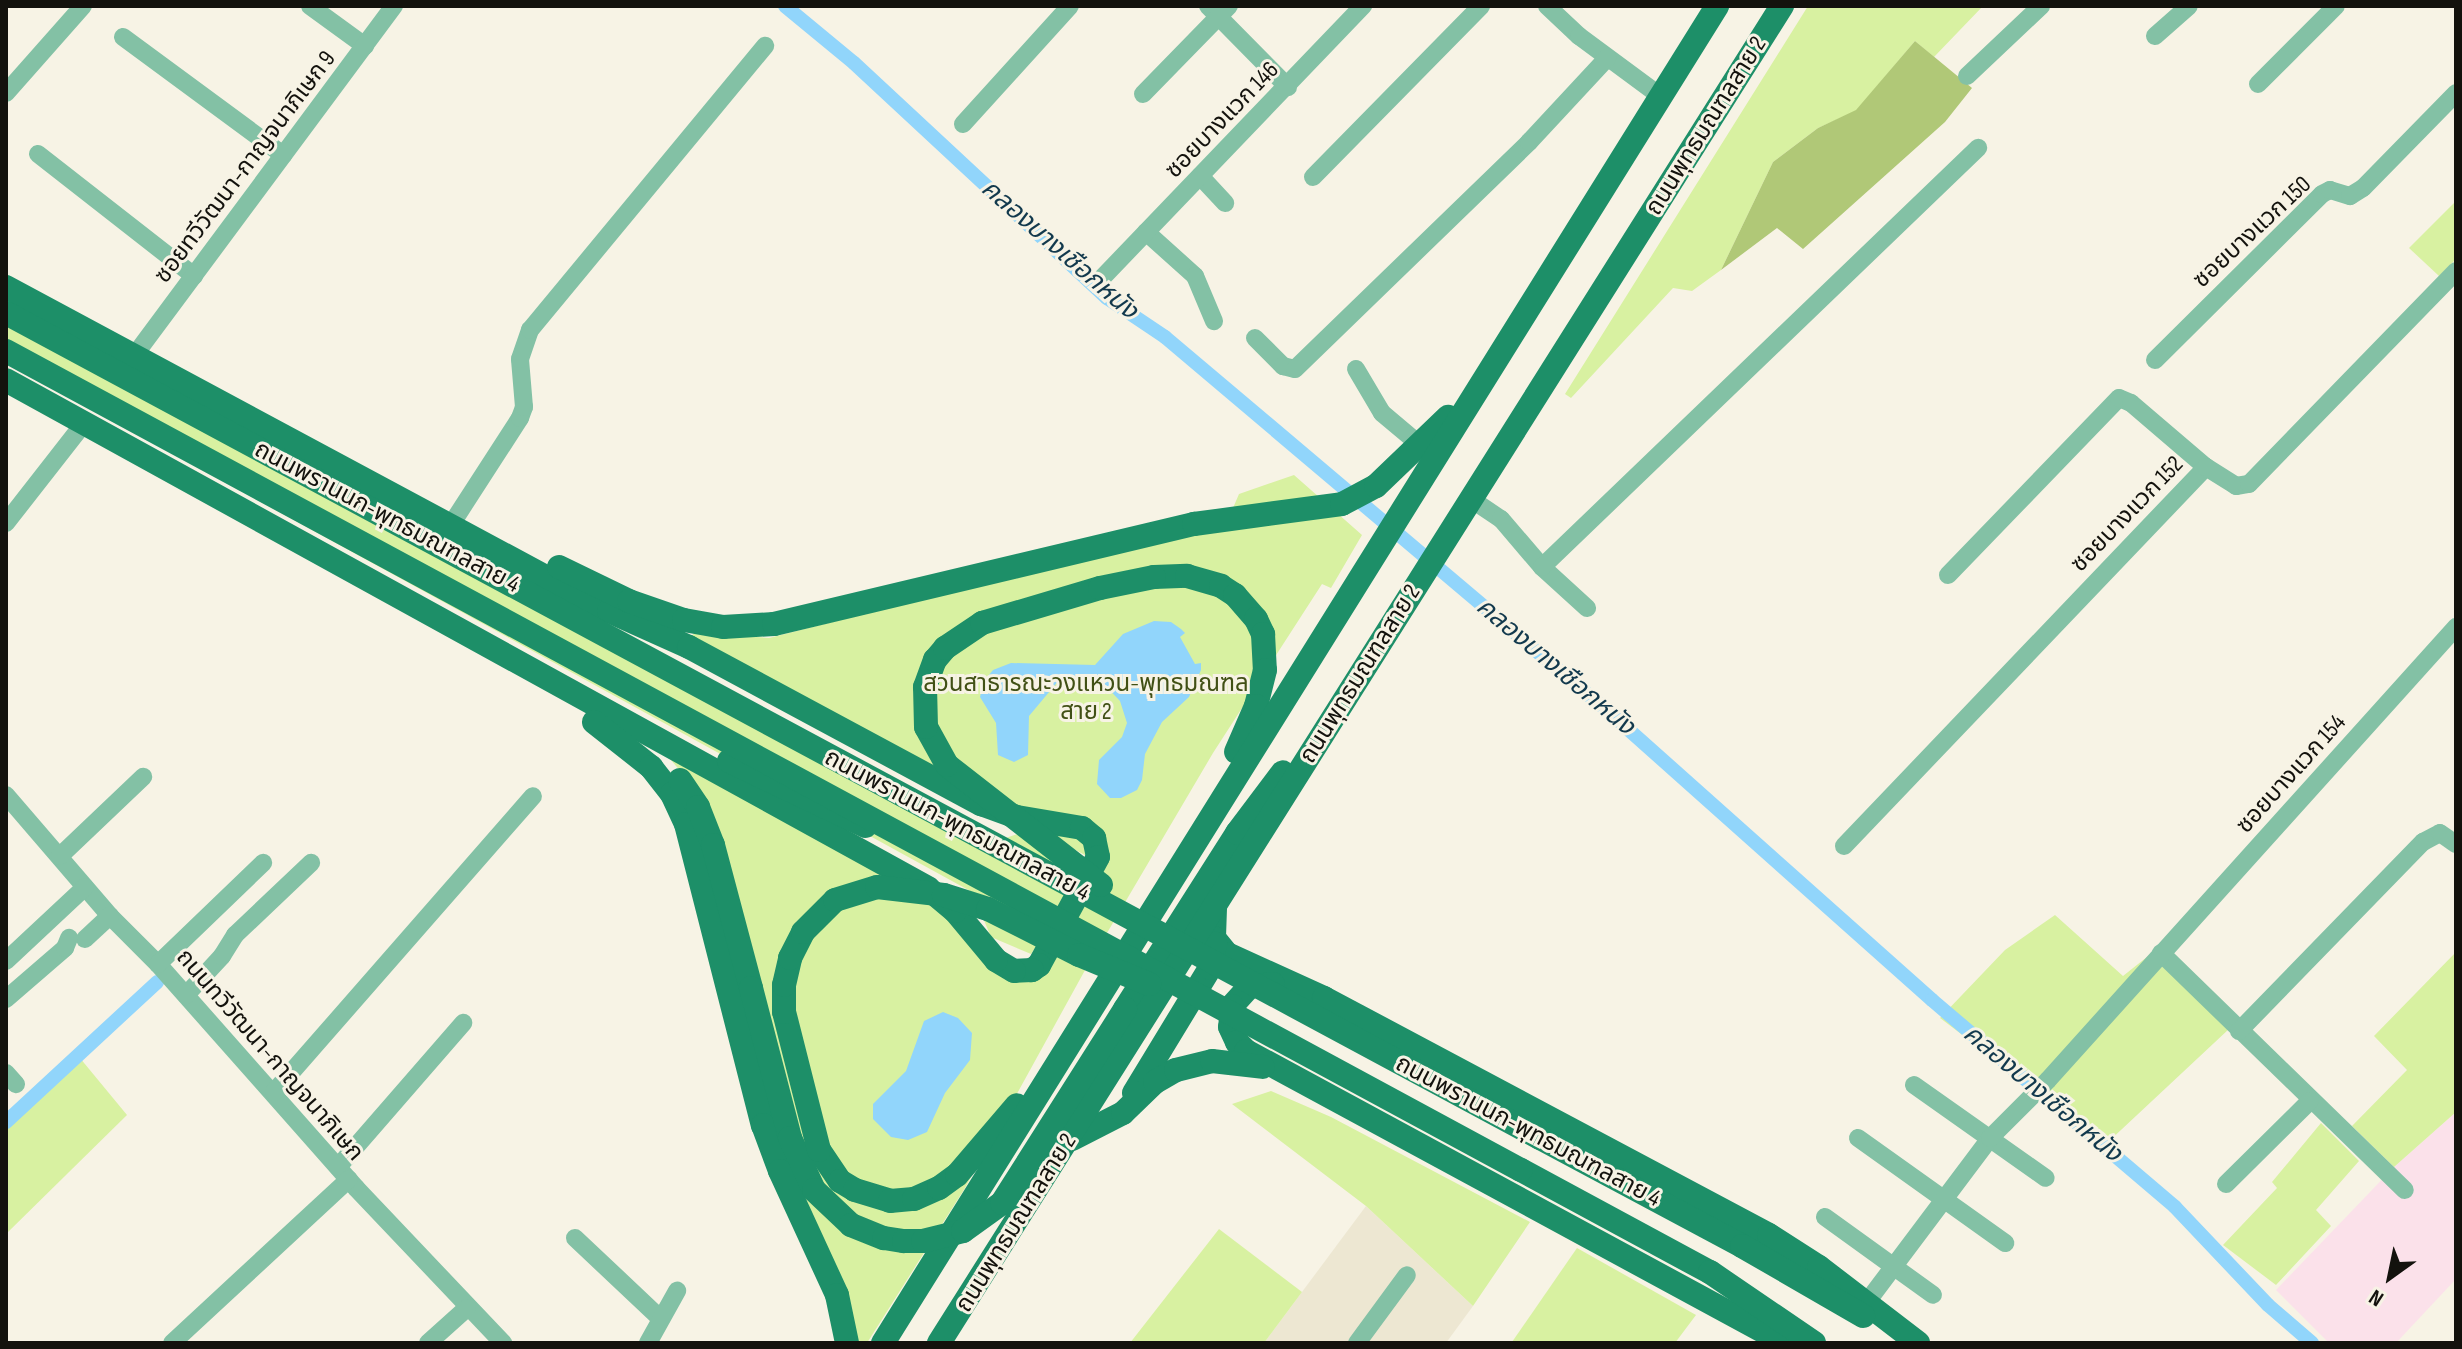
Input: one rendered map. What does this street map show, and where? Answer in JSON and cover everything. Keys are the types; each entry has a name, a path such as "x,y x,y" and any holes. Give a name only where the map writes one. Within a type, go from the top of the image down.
{"main road":[{"name":"ถนนพุทธมณฑลสาย 2","path":"883,1343 1717,6"},
{"name":"ถนนพุทธมณฑลสาย 2","path":"939,1343 1782,6"},
{"path":"6,287 609,611 689,647 981,804 1017,817 1082,828 1094,838 1098,857 1039,965 1032,970 1014,971 996,960 955,911 928,888 408,590 318,550"},
{"name":"ถนนพรานนก-พุทธมณฑลสาย 4","path":"6,313 1204,947 1540,1138 1763,1258 1905,1343"},
{"name":"ถนนพรานนก-พุทธมณฑลสาย 4","path":"6,351 1710,1272 1814,1343"},
{"path":"6,380 318,550 482,645 625,743 662,780 679,807 698,865 763,1125 780,1171 837,1295 847,1343"},
{"path":"346,470 456,517 649,609 703,625 740,628 799,618 1194,524 1342,504 1376,486 1478,386"},
{"path":"1101,885 947,765 926,727 925,687 935,660 945,648 982,623 1100,588 1154,577 1187,576 1235,595 1256,619 1266,652 1256,706 1191,849"},
{"path":"609,611 660,647 1101,885 1204,947 1303,988 1742,1220 1819,1267 1918,1343"},
{"path":"482,645 788,791 952,863"},
{"path":"609,705 662,758 698,807 721,872 790,1138 805,1175 826,1205 851,1225 884,1238 904,1241 923,1241 963,1231 1002,1203 1237,833 1337,709"},
{"path":"1070,1043 957,1175 923,1196 890,1201 867,1196 840,1181 819,1150 784,1012 784,985 790,958 811,921 835,900 859,890 898,887 968,901 1111,969 1212,1004"},
{"path":"1123,1113 1210,968 1204,947 1216,905"},
{"path":"1303,988 1273,984 1249,987 1234,1002 1229,1021 1241,1047 1785,1343"},
{"path":"1067,1142 1123,1113 1155,1082 1200,1063 1225,1061 1257,1065 1306,1083"}],"street":[{"path":"6,93 83,6"},
{"path":"310,6 365,46"},
{"name":"ซอยทวีวัฒนา-กาญจนาภิเษก 9","path":"134,356 394,6"},
{"path":"963,124 1070,6"},
{"name":"ซอยบางแวก 146","path":"1109,272 1363,6"},
{"path":"1313,177 1481,6"},
{"path":"1967,76 2041,6"},
{"path":"2155,36 2189,6"},
{"path":"2258,84 2336,6"},
{"path":"1549,7 1607,58 1660,96"},
{"path":"1143,94 1219,10 1288,87"},
{"path":"123,37 283,155"},
{"path":"456,517 520,418 524,407 520,359 530,330 765,46"},
{"path":"1255,338 1283,366 1295,369 1518,153 1607,58"},
{"name":"ซอยบางแวก 150","path":"2155,360 2322,194 2330,190 2350,196 2363,188 2456,93"},
{"path":"1542,567 1978,148"},
{"path":"38,154 194,276"},
{"path":"1200,176 1225,203"},
{"path":"1146,232 1195,276 1214,321"},
{"name":"ซอยบางแวก 152","path":"1844,846 2206,467 2236,486 2249,484 2456,271"},
{"path":"1356,369 1362,386 1382,413 1420,445"},
{"path":"1948,575 2119,398 2131,403 2206,467"},
{"path":"6,523 85,422"},
{"path":"1471,499 1501,519 1542,567 1587,608"},
{"name":"ซอยบางแวก 154","path":"1867,1302 1990,1138 2019,1110 2456,627"},
{"path":"60,856 143,777"},
{"name":"ถนนทวีวัฒนา-กาญจนาภิเษก","path":"6,795 106,911 274,1092 343,1173 503,1343"},
{"path":"274,1092 533,796"},
{"path":"2239,1031 2423,842 2440,833 2456,844"},
{"path":"158,964 263,863"},
{"path":"186,995 222,956 235,935 311,863"},
{"path":"6,961 85,887"},
{"path":"6,999 106,911"},
{"path":"2161,953 2405,1190"},
{"path":"172,1343 343,1173 463,1023"},
{"path":"1914,1085 2046,1178"},
{"path":"2226,1184 2310,1101"},
{"path":"1858,1138 2005,1243"},
{"path":"1825,1217 1933,1295"},
{"path":"575,1238 661,1319"},
{"path":"1357,1343 1407,1275"},
{"path":"648,1343 677,1291"},
{"path":"428,1343 467,1308"}],"shaded area":[{"path":"2456,1112 2456,1279 2396,1343 2329,1343 2276,1290 2394,1167"},
{"path":"1366,1206 1473,1306 1446,1343 1264,1343"}],"green space":[{"path":"1808,6 1983,6 1934,57 1915,41 1856,111 1818,128 1773,162 1721,270 1692,291 1673,288 1571,398 1565,394"},
{"path":"1915,41 1972,88 1945,122 1803,249 1777,228 1721,270 1773,162 1818,128 1856,110"},
{"path":"2456,201 2456,259 2439,276 2409,248"},
{"name":"สวนสาธารณะวงแหวน-พุทธมณฑล สาย 2","path":"6,299 1003,839 1023,832 1089,863 1031,954 991,937 972,892 6,362"},
{"name":"สวนสาธารณะวงแหวน-พุทธมณฑล สาย 2","path":"1294,475 1362,535 1331,588 1322,584 1213,753 1084,972 965,1188 867,1343 856,1343 789,1167 693,786 665,753 915,884 1025,979 1105,866 691,640 692,636 695,632 769,638 1227,522 1239,494"},
{"path":"2055,915 2123,976 2157,949 2229,1029 2106,1144 1940,1018 2005,950"},
{"path":"2456,952 2456,1112 2394,1167 2352,1126 2407,1070 2374,1036"},
{"path":"75,1052 127,1115 6,1234 6,1116"},
{"path":"1271,1091 1331,1117 1530,1222 1473,1306 1366,1206 1232,1104"},
{"path":"2321,1123 2359,1161 2316,1210 2331,1226 2276,1285 2223,1245 2277,1188 2272,1182"},
{"path":"1219,1229 1302,1292 1264,1343 1130,1343"},
{"path":"1577,1248 1696,1315 1675,1343 1512,1342"}],"water":[{"path":"1154,621 1171,622 1185,633 1180,637 1195,664 1201,663 1201,670 1189,697 1162,722 1145,754 1142,780 1137,790 1121,798 1110,798 1097,784 1099,760 1122,737 1127,723 1120,701 1099,679 1060,679 1029,716 1028,755 1014,762 998,755 996,723 980,697 984,681 993,670 1011,663 1095,665 1123,634"},
{"path":"943,1012 958,1018 972,1033 970,1060 945,1093 927,1132 908,1140 891,1137 873,1119 873,1104 906,1071 924,1021"}],"waterway":[{"name":"คลองบางเชือกหนัง","path":"785,6 854,63 1107,298 1165,337 1611,714 1932,1000 2175,1207 2268,1305 2312,1343"},
{"path":"6,1122 157,982"}]}
